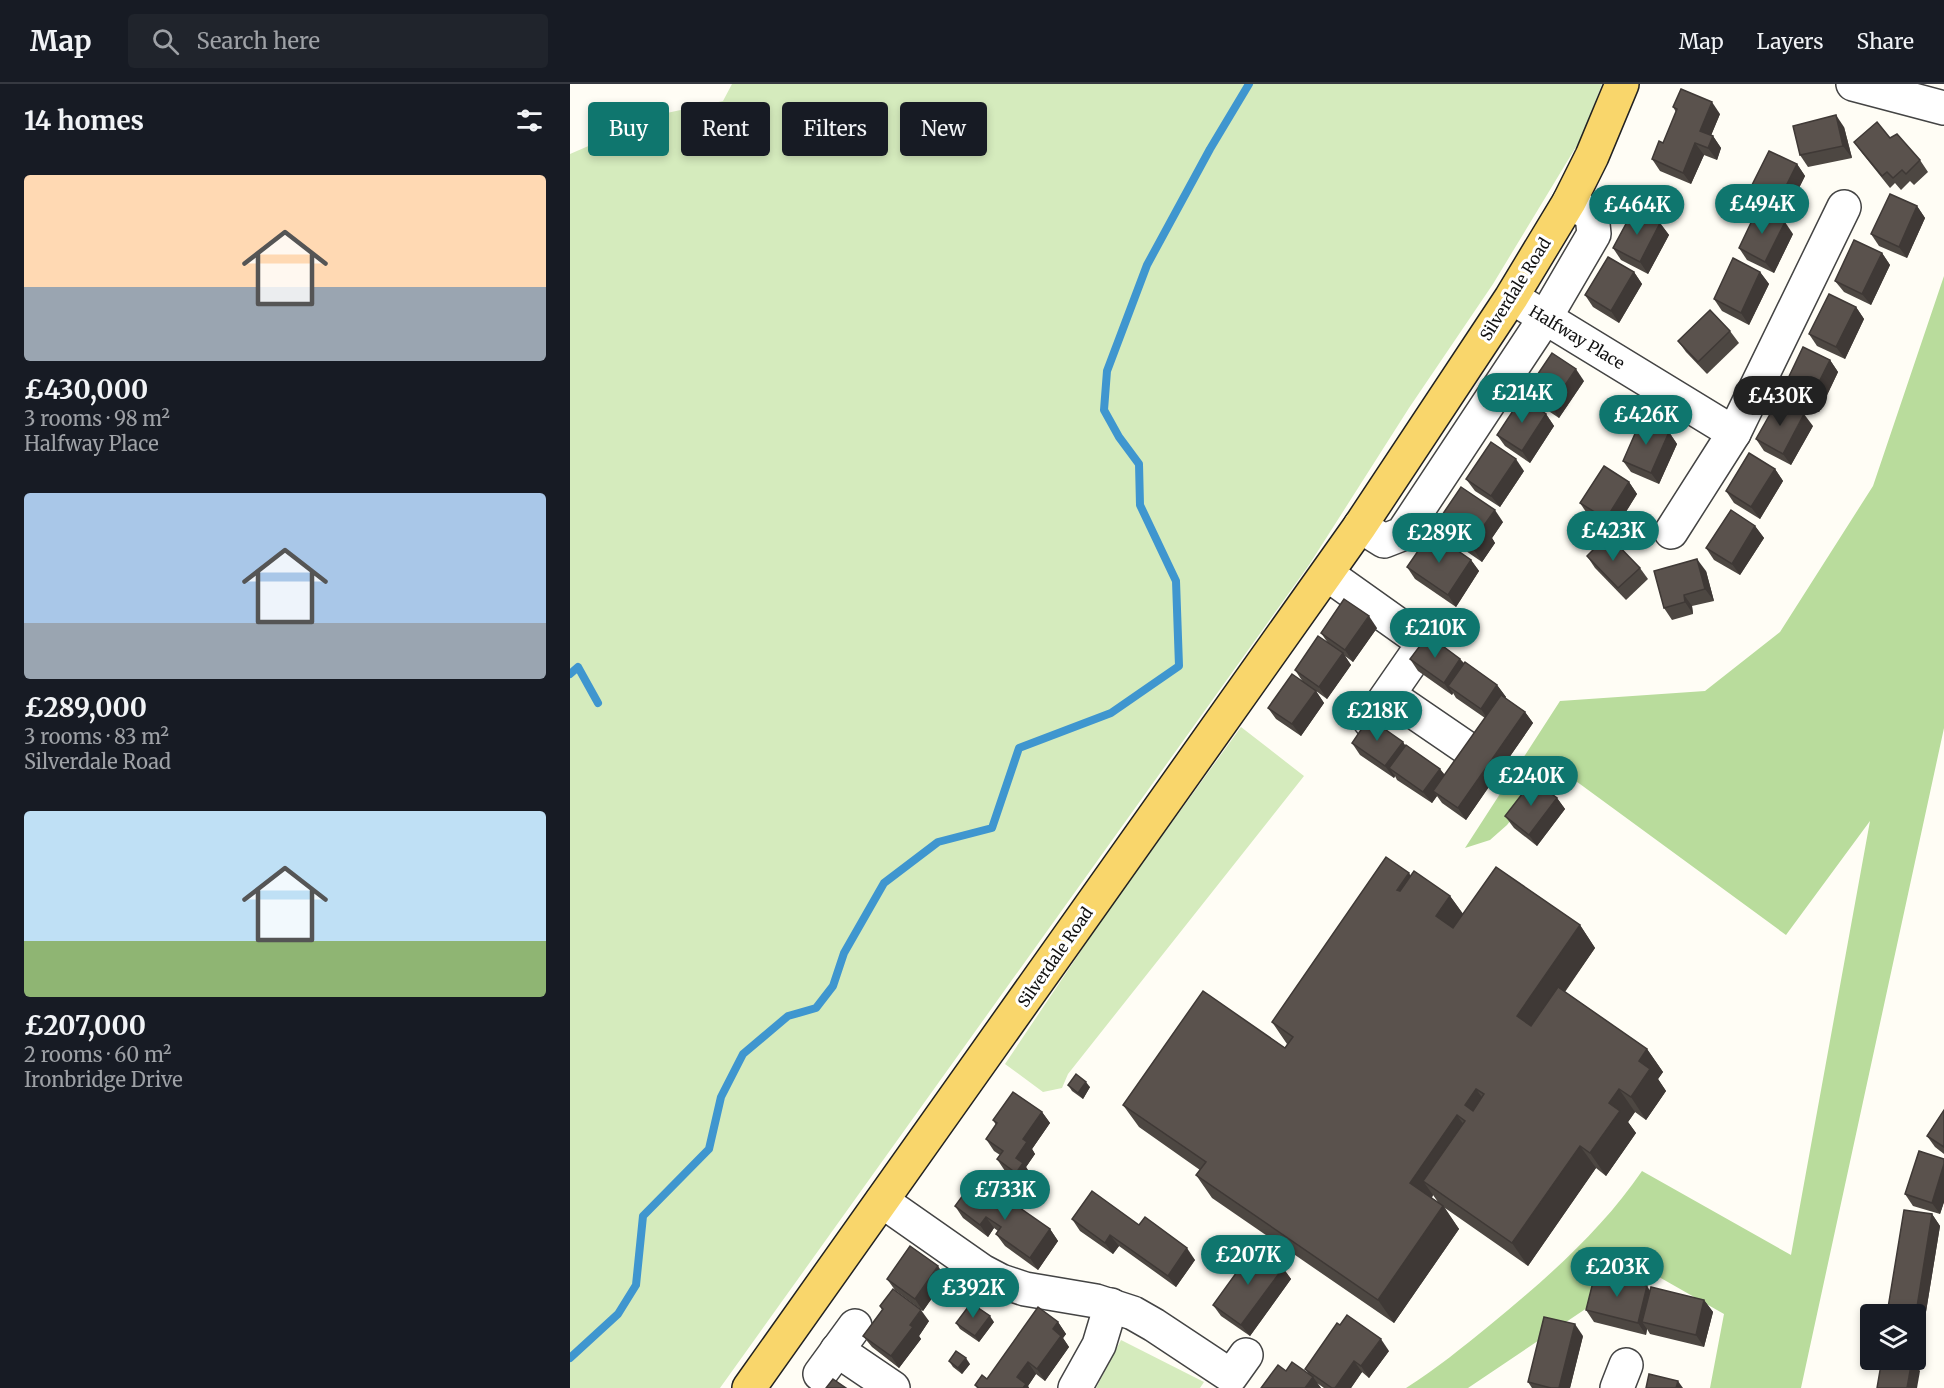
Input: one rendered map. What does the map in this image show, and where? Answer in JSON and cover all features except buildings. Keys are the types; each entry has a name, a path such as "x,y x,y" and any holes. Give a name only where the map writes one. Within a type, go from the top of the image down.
{"main road":[{"name":"Silverdale Road","path":"749,1388 1327,574 1372,533 1511,298 1580,209 1592,156 1622,84"}],"street":[{"path":"1853,84 1944,108"},
{"path":"1671,532 1734,434 1844,207"},
{"name":"Silverdale Road","path":"1372,533 1402,534 1545,318 1593,234 1580,209"},
{"name":"Halfway Place","path":"1511,298 1734,434"},
{"path":"1327,574 1424,643 1370,721"},
{"path":"1389,694 1465,747"},
{"path":"882,1202 982,1271 1001,1281 1025,1289 1079,1297 1111,1305 1155,1325 1231,1376 1246,1355"},
{"path":"1074,1388 1099,1345 1111,1305"},
{"path":"837,1350 893,1388"}],"green space":[{"path":"732,84 1602,84 1582,137 1493,284 1409,408 1309,565 720,1388 570,1388 570,154 588,146 588,156 669,156 669,113 681,110 681,156 770,156 770,102 718,102 723,101"},
{"path":"1944,276 1944,728 1801,1388 1710,1388 1724,1314 1645,1269 1468,1388 1406,1388 1439,1366 1552,1272 1609,1214 1642,1171 1791,1255 1870,821 1786,935 1554,765 1507,825 1490,840 1465,848 1560,701 1705,691 1780,632 1873,486"},
{"path":"1241,727 1304,776 1068,1074 1062,1088 1043,1092 1005,1064 1107,912"},
{"path":"1121,1340 1204,1382 1200,1388 1096,1388"}],"waterway":[{"path":"570,1358 618,1314 636,1285 643,1216 709,1149 721,1097 743,1054 788,1016 816,1008 833,986 844,953 884,883 938,842 992,828 1019,748 1111,713 1179,666 1176,581 1140,505 1139,464 1119,437 1104,410 1107,371 1147,265 1210,149 1249,84"},
{"path":"570,674 578,667 598,703"}]}
